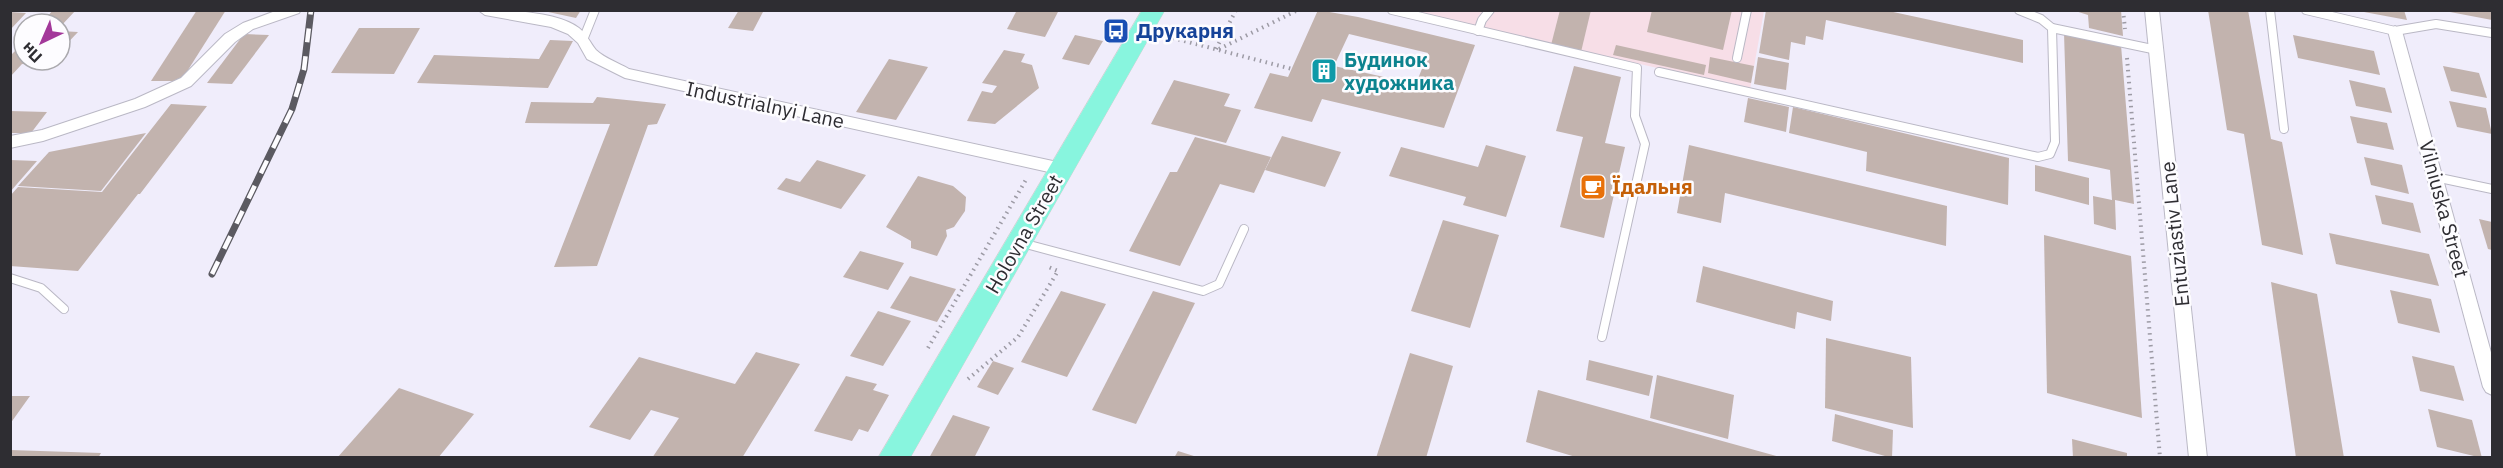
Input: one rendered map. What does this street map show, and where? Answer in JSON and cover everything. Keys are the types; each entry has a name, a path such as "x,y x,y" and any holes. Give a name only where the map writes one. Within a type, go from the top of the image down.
{"main road":[{"name":"Holovna Street","path":"893,458 1062,169 1154,22"}],"street":[{"path":"10,142 44,135 129,106 186,82 230,38 248,26 294,10"},
{"name":"Industrialnyi Lane","path":"485,10 554,23 573,30 584,40 592,55 625,73 1062,169"},
{"name":"Entuziastiv Lane","path":"2152,10 2198,458"},
{"name":"Vilniuska Street","path":"2395,31 2493,387"}],"lane":[{"path":"584,40 595,10"},
{"path":"1392,10 1637,68 1634,96 1635,116 1645,144 1602,337"},
{"path":"1478,31 1490,10"},
{"path":"1737,58 1747,10"},
{"path":"1659,72 2038,157 2050,154 2055,142 2052,28 2048,21 2035,14 2019,10"},
{"path":"2270,10 2284,129"},
{"path":"2306,10 2395,31 2436,24 2493,33"},
{"path":"2052,28 2157,50"},
{"path":"2435,177 2493,189"},
{"path":"1019,242 1203,291 1219,284 1244,229"},
{"path":"10,278 39,285 64,309"}],"path":[{"path":"1217,49 1236,10"},
{"path":"1217,49 1298,10"},
{"path":"2123,10 2160,458"},
{"path":"1154,22 1217,49 1292,69"}],"shaded area":[{"path":"1406,11 1764,11 1750,89"}],"building":[{"path":"53,10 76,10 72,14 72,12 51,12"},
{"path":"197,10 226,10 181,81 151,81"},
{"path":"539,10 581,10 576,18"},
{"path":"739,10 764,10 753,31 728,28"},
{"path":"1017,10 1059,10 1045,37 1007,29"},
{"name":"Будинок художника","path":"1318,10 1358,17 1475,45 1444,128 1322,99 1312,122 1254,108 1270,73 1288,77","holes":["1349,34 1428,53 1416,84 1334,66"]},
{"path":"1560,10 1591,10 1581,52 1551,45"},
{"path":"1652,10 1732,10 1723,50 1647,32"},
{"path":"1766,10 1884,10 2023,40 2023,63 1826,20 1823,40 1806,36 1805,45 1791,42 1789,60 1759,53"},
{"path":"2072,10 2121,10 2123,36 2089,28 2088,15"},
{"path":"2208,10 2248,10 2271,139 2282,142 2303,255 2262,245 2244,134 2227,130"},
{"path":"2364,10 2404,10 2407,20 2364,12"},
{"path":"2450,10 2492,10 2492,20 2450,12"},
{"path":"10,12 12,12 12,28 10,30"},
{"path":"359,28 420,28 394,74 331,73"},
{"path":"2064,33 2121,45 2134,204 2115,200 2116,230 2094,224 2093,196 2112,200 2110,170 2068,161"},
{"path":"244,34 269,35 232,84 207,83"},
{"path":"1075,35 1103,41 1089,65 1062,59"},
{"path":"2293,35 2374,51 2380,75 2298,58"},
{"path":"550,40 573,41 548,88 417,83 434,55 539,59"},
{"path":"1616,45 1706,65 1704,75 1613,55"},
{"path":"1004,50 1025,54 1021,62 1032,65 1039,88 995,124 967,121 982,91 992,93 997,86 982,83"},
{"path":"12,54 12,72 15,72 10,77 10,56"},
{"path":"1710,57 1754,66 1751,83 1708,73"},
{"path":"1758,57 1789,63 1786,90 1754,84"},
{"path":"889,59 928,67 896,120 856,112"},
{"name":"Їдальня","path":"1574,66 1621,77 1605,143 1625,147 1604,238 1560,227 1583,137 1556,131"},
{"path":"2443,66 2479,73 2487,98 2451,91"},
{"path":"1174,80 1230,94 1224,106 1241,110 1226,143 1151,124"},
{"path":"2349,80 2385,88 2392,113 2356,106"},
{"path":"597,97 666,104 657,124 648,125 597,266 554,267 610,124 525,123 531,102 593,103"},
{"path":"1748,98 1789,107 1786,132 1744,122"},
{"path":"2449,101 2486,108 2492,134 2457,127"},
{"path":"171,104 207,106 78,271 10,266 10,196 18,187 102,192"},
{"path":"1793,107 2009,158 2008,205 1866,171 1867,152 1789,133"},
{"path":"10,111 47,112 31,133 10,133"},
{"path":"2350,116 2387,123 2394,150 2357,143"},
{"path":"146,133 101,191 18,186 49,152"},
{"path":"1282,136 1341,152 1325,187 1265,170"},
{"path":"1195,137 1271,157 1254,193 1220,184 1180,266 1129,251 1170,172 1177,172"},
{"path":"1486,145 1526,156 1506,217 1463,205 1466,197 1389,176 1401,147 1478,167"},
{"path":"1689,145 1947,206 1946,246 1725,193 1721,223 1677,213"},
{"path":"2364,157 2402,165 2409,194 2371,185"},
{"path":"10,160 37,161 10,192"},
{"path":"817,160 866,175 841,209 777,189 786,178 800,182"},
{"path":"2035,165 2089,178 2089,205 2035,191"},
{"path":"918,176 953,186 966,197 965,211 954,227 946,230 947,236 937,256 911,248 911,241 886,227"},
{"path":"2375,195 2413,203 2421,233 2382,224"},
{"path":"2479,219 2492,222 2492,250 2488,249"},
{"path":"1443,220 1499,235 1470,328 1411,311"},
{"path":"2329,233 2429,254 2439,286 2336,264"},
{"path":"2044,235 2131,256 2142,418 2047,393"},
{"path":"860,251 904,263 888,290 843,277"},
{"path":"1703,266 1833,301 1831,321 1797,312 1795,329 1696,302"},
{"path":"910,276 956,289 937,322 890,308"},
{"path":"2271,282 2317,294 2344,458 2296,458"},
{"path":"2390,290 2431,299 2440,333 2398,323"},
{"path":"1061,291 1106,304 1067,377 1021,362"},
{"path":"1153,291 1195,303 1136,424 1092,410"},
{"path":"878,311 911,321 883,366 850,356"},
{"path":"1826,338 1911,357 1913,428 1825,408"},
{"path":"756,352 800,364 742,458 652,458 679,418 651,410 630,440 589,427 639,357 735,384"},
{"path":"1410,353 1453,366 1426,458 1376,458"},
{"path":"2412,356 2454,366 2464,401 2420,391"},
{"path":"1589,360 1653,376 1649,396 1586,380"},
{"path":"993,361 1014,368 998,395 977,387"},
{"path":"1657,375 1734,395 1728,439 1650,418"},
{"path":"846,376 877,384 873,390 889,395 868,432 859,429 852,441 814,431"},
{"path":"399,388 474,414 438,458 337,458"},
{"path":"1538,390 1780,458 1579,458 1526,442"},
{"path":"10,396 30,396 10,424"},
{"path":"2428,409 2472,420 2482,458 2437,447"},
{"path":"1835,414 1893,430 1892,458 1832,441"},
{"path":"953,415 990,427 974,458 929,458"},
{"path":"2072,439 2127,453 2127,458 2073,458"},
{"path":"10,450 101,453 98,458 10,458"},
{"path":"1178,451 1197,457 1197,458 1174,458"}],"railway":[{"path":"212,274 292,109 304,69 311,10"}],"place":[{"name":"Друкарня","path":"1116,31"},
{"name":"Будинок художника","path":"1324,71"},
{"name":"Їдальня","path":"1593,187"}]}
